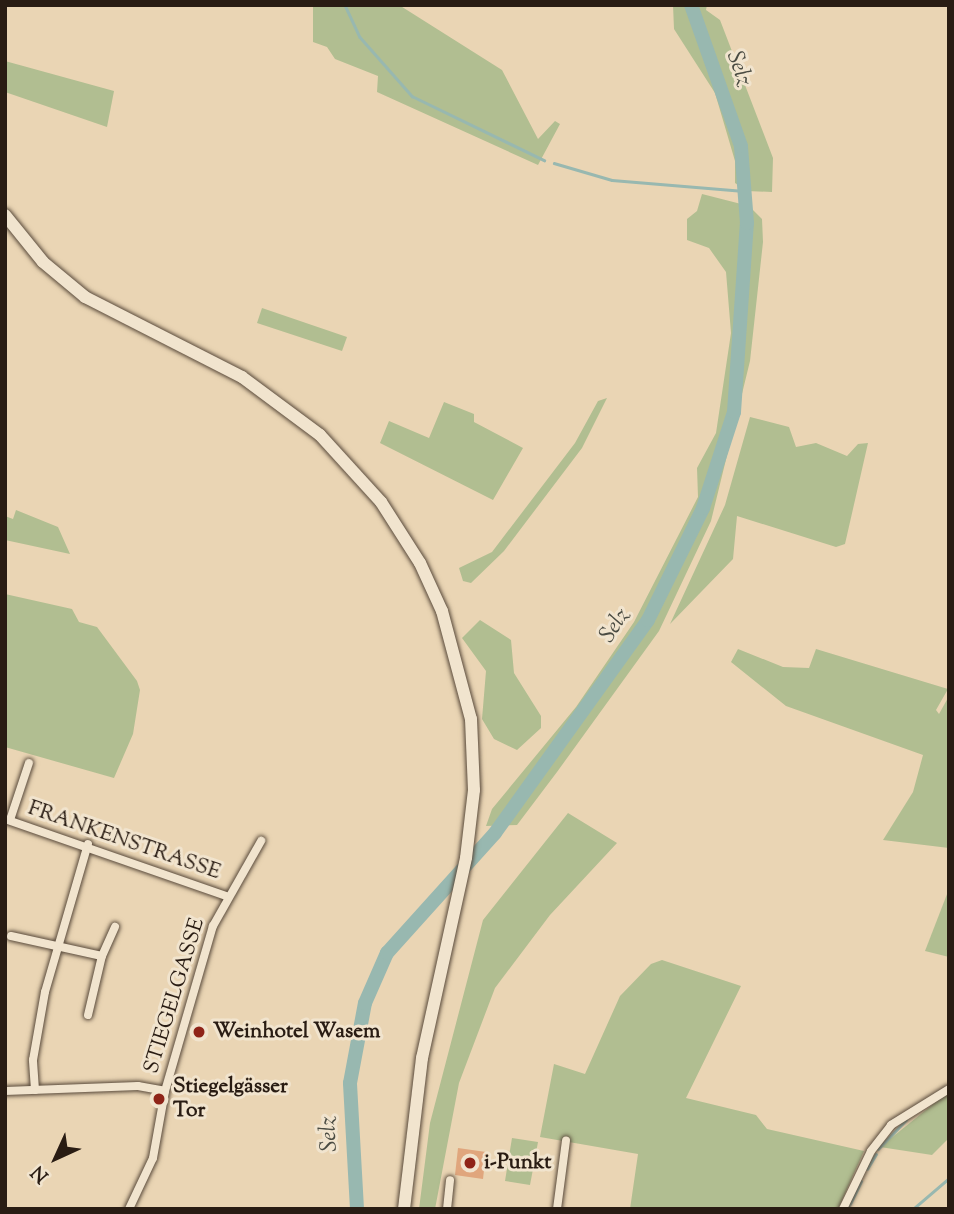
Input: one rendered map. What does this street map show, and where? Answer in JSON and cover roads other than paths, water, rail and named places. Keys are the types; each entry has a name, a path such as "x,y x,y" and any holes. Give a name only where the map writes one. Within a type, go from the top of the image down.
{"main road":[{"path":"5,215 43,262 85,297 242,377 320,435 381,502 414,552 442,611 463,674 474,769 466,858 422,1058 404,1209"}],"street":[{"name":"FRANKENSTRASSE","path":"29,763 8,819 88,844 226,896"},
{"name":"STIEGELGASSE","path":"129,1209 153,1158 165,1091 226,896 261,841"},
{"path":"35,1090 33,1060 57,944 88,844"},
{"path":"88,1015 102,956 115,928"},
{"path":"11,936 102,956"},
{"path":"5,1091 138,1086 165,1091"},
{"path":"843,1209 871,1151 891,1125 949,1089"},
{"path":"557,1209 566,1141"},
{"path":"447,1209 450,1180"}],"waterway":[{"path":"345,5 360,37 412,96 544,160"},
{"name":"Selz","path":"357,1209 350,1083 365,1003 387,953 495,833 648,620 703,508 734,412 747,223 741,146 691,5"},
{"path":"554,163 612,180 744,191"},
{"path":"878,1149 906,1120"},
{"path":"867,1169 876,1154"},
{"path":"913,1209 949,1178"},
{"path":"850,1204 861,1181"}],"place":[{"name":"Weinhotel Wasem","path":"199,1032"},
{"name":"Stiegelgässer Tor","path":"159,1099"},
{"name":"i-Punkt","path":"470,1163"}]}
